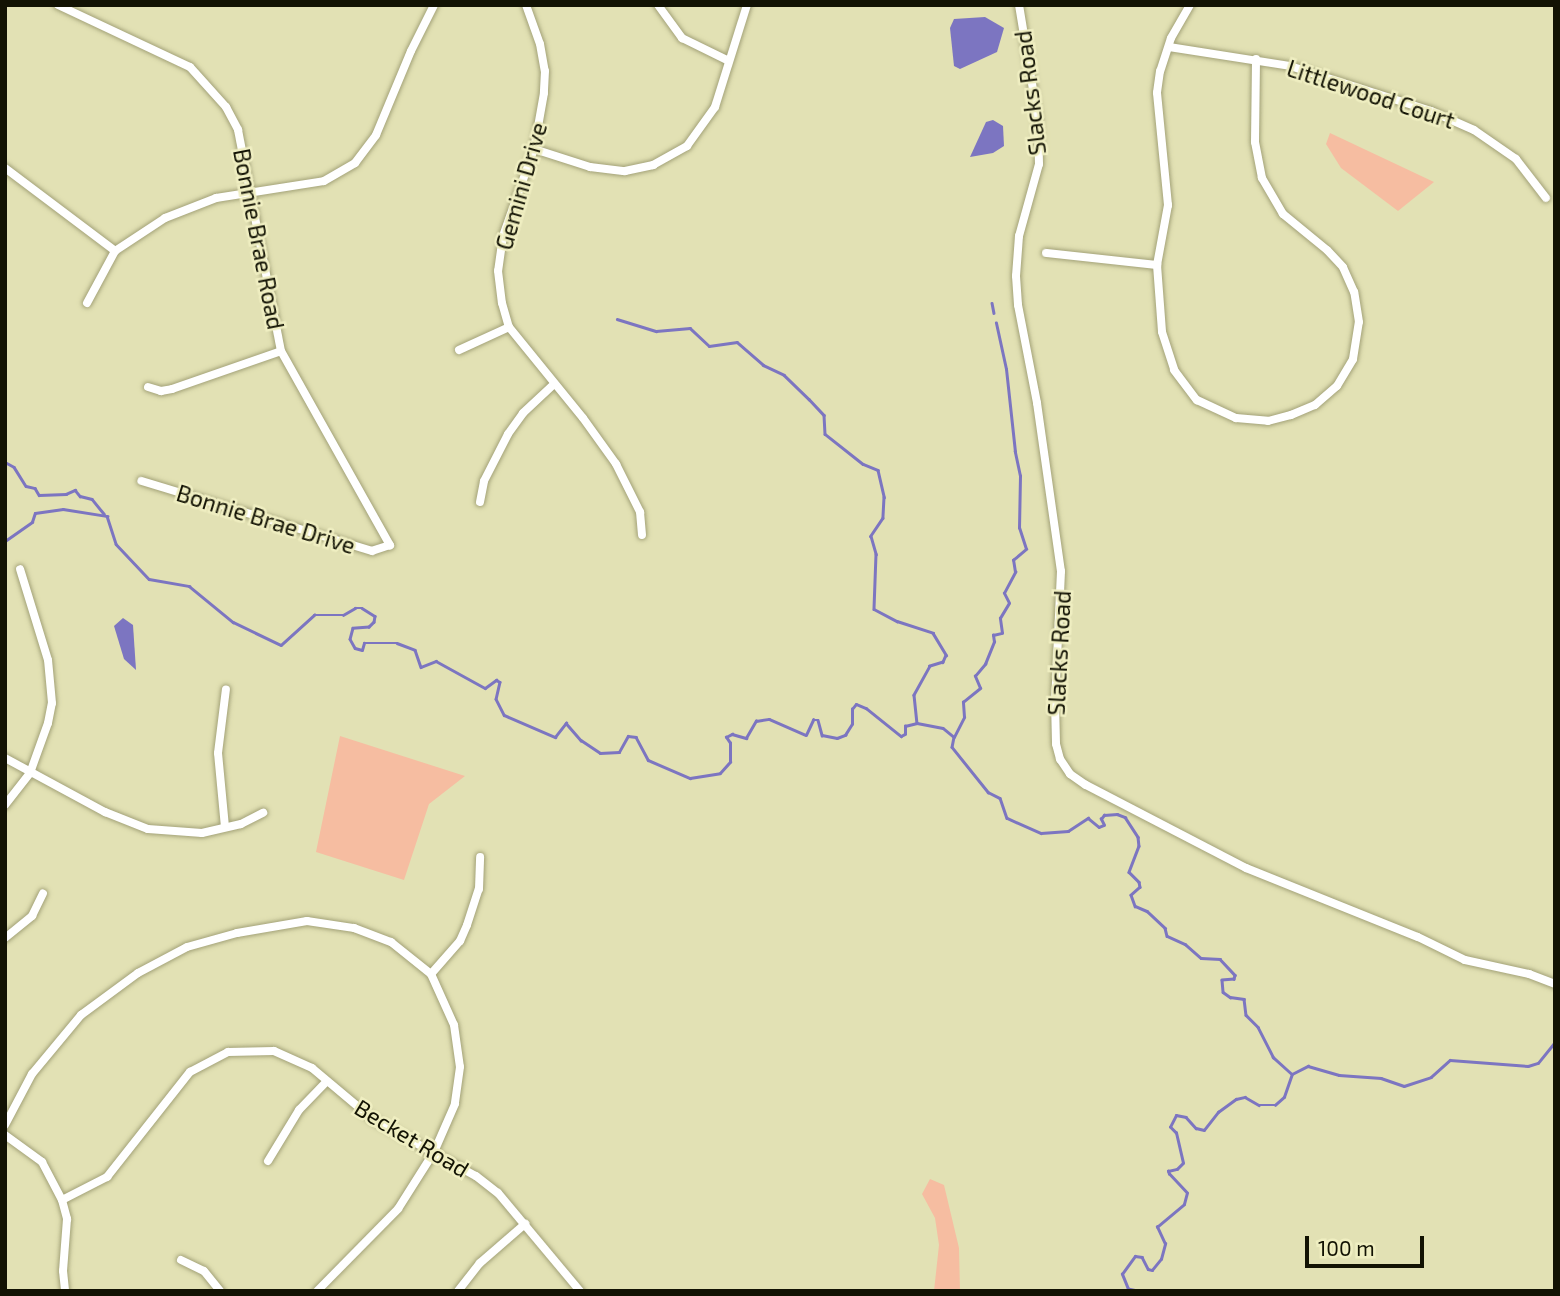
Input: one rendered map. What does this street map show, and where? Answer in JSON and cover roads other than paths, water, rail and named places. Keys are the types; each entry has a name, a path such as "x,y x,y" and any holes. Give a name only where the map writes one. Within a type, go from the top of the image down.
{"street":[{"name":"Bonnie Brae Road","path":"58,5 190,67 206,81 236,123 281,351 390,545"},
{"path":"87,303 115,251 142,230 187,208 216,198 324,181 355,163 376,135 411,51 434,5"},
{"name":"Gemini Drive","path":"526,5 534,20 545,72 534,149 503,236 498,271 509,327 615,464 640,512 642,535"},
{"path":"658,5 682,38 729,61"},
{"path":"534,149 604,169 625,171 653,165 687,146 715,107 747,5"},
{"name":"Slacks Road","path":"1019,5 1038,120 1039,164 1019,236 1016,276 1018,305 1037,403 1062,571 1055,702 1056,744 1060,759 1070,774 1086,785 1246,868 1418,937 1465,960 1529,974 1555,984"},
{"path":"1190,5 1178,22 1157,93 1168,205 1157,265 1158,305 1169,361 1185,387 1205,405 1247,420 1278,419 1315,405 1337,386 1348,369 1359,322 1350,280 1336,257 1283,214 1262,178 1255,142 1256,59"},
{"name":"Littlewood Court","path":"1169,47 1290,65 1454,120 1516,159 1546,198"},
{"path":"5,168 115,251"},
{"path":"1046,253 1157,265"},
{"path":"459,350 509,327"},
{"path":"148,387 161,391 172,389 281,351"},
{"path":"480,502 484,481 508,434 523,413 554,384"},
{"name":"Bonnie Brae Drive","path":"141,481 372,551 390,545"},
{"path":"5,805 30,773 48,723 52,682 48,660 20,569"},
{"path":"225,827 218,762 226,689"},
{"path":"5,758 105,812 148,829 193,833 240,824 263,813"},
{"path":"430,974 460,941 467,926 479,889 480,857"},
{"path":"5,938 32,916 43,893"},
{"path":"5,1125 32,1074 81,1015 138,973 187,947 236,933 307,921 335,923 391,942 430,974 454,1025 460,1067 455,1104 434,1152 398,1209 317,1291"},
{"name":"Becket Road","path":"62,1200 107,1177 177,1085 190,1072 212,1057 243,1049 274,1051 299,1060 374,1121 434,1152 498,1193 580,1291"},
{"path":"268,1161 299,1110 327,1081"},
{"path":"5,1135 41,1162 62,1200 67,1219 63,1271 65,1291"},
{"path":"457,1291 480,1263 525,1224"},
{"path":"181,1261 204,1271 220,1291"}],"waterway":[{"path":"992,303 994,313"},
{"path":"617,319 656,331 690,328 709,346 737,342 763,365 784,375 809,399 824,415 825,434 863,464 878,470 884,497 883,518 871,536 876,554 874,609 897,621 933,633 946,655 943,662 930,666 914,695 917,723"},
{"path":"954,737 964,717 963,702 980,688 975,676 985,664 994,642 993,635 1002,633 1000,618 1009,603 1004,593 1015,572 1013,560 1026,549 1019,528 1020,476 1006,369 996,323"},
{"path":"5,462 14,467 26,486 35,488 39,495 66,494 75,490 80,496 92,499 104,514"},
{"path":"5,541 32,522 35,513 63,509 107,516 116,544 149,579 189,586 233,622 281,645 314,615 343,615 355,608 362,608 375,616 374,622 369,627 353,628 350,639 355,648 362,650 364,643 397,643 415,650 421,667 436,661 485,688 496,680 500,682 496,699 504,715 555,737 566,723 581,740 600,753 619,752 628,736 636,737 648,760 690,778 720,773 730,762 730,743 726,737 732,734 746,738 756,721 769,719 806,735 813,720 818,720 822,735 837,738 845,735 852,724 852,709 856,704 866,708 901,736 905,734 905,726 917,723 943,728 954,737 952,747 988,792 1000,798 1007,818 1041,833 1068,831 1088,818 1099,827 1104,825 1101,819 1104,815 1117,814 1125,817 1138,837 1139,846 1129,872 1139,882 1140,887 1131,895 1135,906 1147,911 1165,928 1167,936 1185,944 1201,958 1220,959 1235,975 1234,979 1222,980 1223,992 1230,997 1244,999 1246,1015 1258,1027 1273,1057 1292,1074"},
{"path":"1137,1291 1128,1289 1122,1274 1135,1256 1142,1257 1148,1269 1152,1270 1161,1259 1165,1244 1157,1227 1184,1204 1187,1193 1168,1171 1177,1169 1183,1163 1176,1133 1170,1127 1176,1115 1186,1117 1196,1128 1204,1130 1218,1112 1236,1099 1245,1097 1259,1105 1275,1105 1284,1097 1292,1074 1308,1066 1339,1075 1381,1078 1404,1086 1431,1077 1450,1060 1528,1066 1538,1063 1555,1042"}]}
